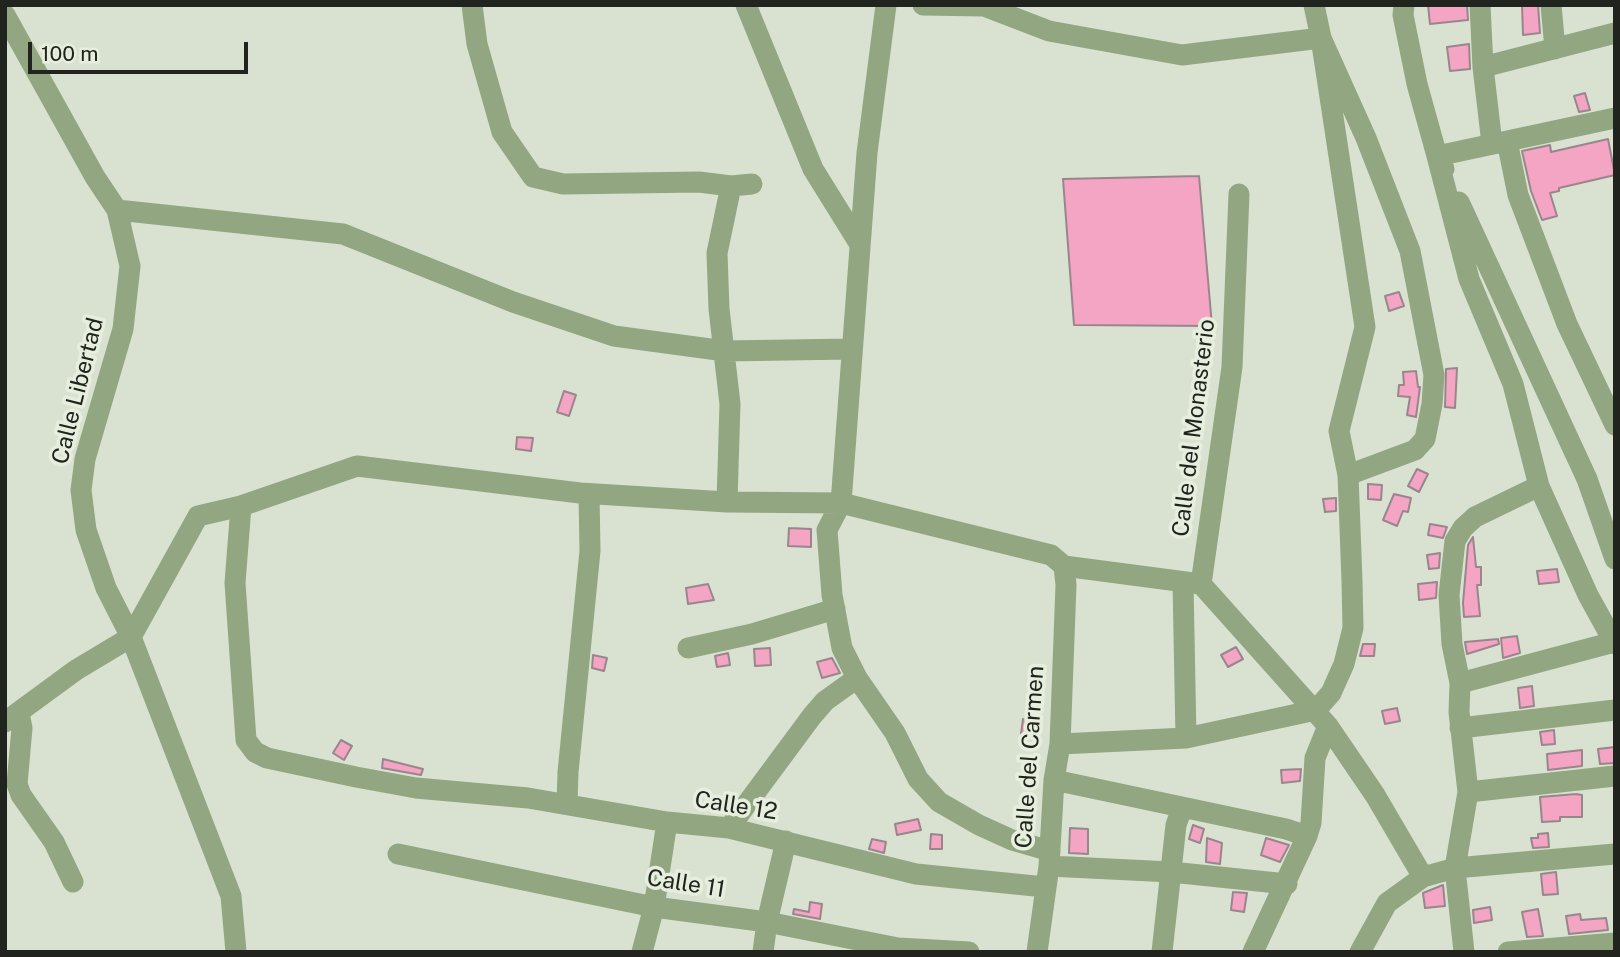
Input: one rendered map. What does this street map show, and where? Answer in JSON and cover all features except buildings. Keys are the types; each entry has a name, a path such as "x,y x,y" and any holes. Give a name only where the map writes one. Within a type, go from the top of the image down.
{"street":[{"path":"472,5 477,44 502,132 533,177 563,184 699,182 742,185 717,253 719,309 730,404 727,502"},
{"path":"746,5 813,169 859,243"},
{"path":"886,5 867,153 841,503 827,530 842,648 857,678 895,733 918,779 939,802 979,825 1049,859 1287,884"},
{"path":"923,5 984,6 1049,31 1182,55 1321,38"},
{"path":"1253,952 1287,884 1307,836 1311,823 1315,758 1322,718 1344,664 1353,628 1348,475 1339,431 1365,327 1314,5"},
{"path":"1404,5 1403,15 1417,84 1469,279 1513,384 1539,486 1588,595 1614,643 1460,683"},
{"path":"1480,5 1483,67 1500,143 1567,324 1615,425"},
{"path":"1551,5 1555,50"},
{"name":"Calle Libertad","path":"5,15 94,177 117,210 130,266 123,329 85,459 81,490 86,530 106,588 131,637 230,896 236,952"},
{"path":"1483,67 1615,33"},
{"path":"1321,38 1366,138 1410,251 1434,375 1425,439 1415,450 1348,475"},
{"path":"1437,156 1615,118"},
{"path":"1437,156 1587,479 1615,559"},
{"name":"Calle del Monasterio","path":"1186,738 1192,583 1232,367 1239,194"},
{"path":"117,210 343,234 513,302 614,335 725,351 851,349"},
{"path":"73,881 54,842 22,795 18,784 22,728 12,717 76,670 131,637 198,516 241,506 356,466 589,494 727,502 841,503 1051,555 1063,566 1192,583 1322,718 1382,805 1423,877"},
{"path":"1464,952 1455,868 1468,792 1460,728 1460,683 1452,644 1449,595 1455,541 1462,528 1475,517 1539,486"},
{"path":"567,804 590,551 589,494"},
{"name":"Calle 12","path":"241,506 235,583 246,740 255,752 267,758 416,788 567,804 667,822 729,828 916,874 1045,887"},
{"name":"Calle del Carmen","path":"1037,952 1060,744 1066,585 1063,566"},
{"path":"688,648 752,634 835,609"},
{"path":"729,828 812,716 825,701 857,678"},
{"path":"1460,728 1615,710"},
{"path":"1060,744 1186,738 1322,718"},
{"path":"1468,792 1615,776"},
{"path":"1054,780 1286,829 1307,836"},
{"path":"1162,952 1176,825 1182,808"},
{"path":"642,952 654,907 667,822"},
{"path":"763,952 767,922 786,841"},
{"name":"Calle 11","path":"398,854 654,907 767,922 897,950 969,952"},
{"path":"1360,952 1387,903 1423,877 1455,868 1615,854"},
{"path":"1508,952 1615,943"}]}
